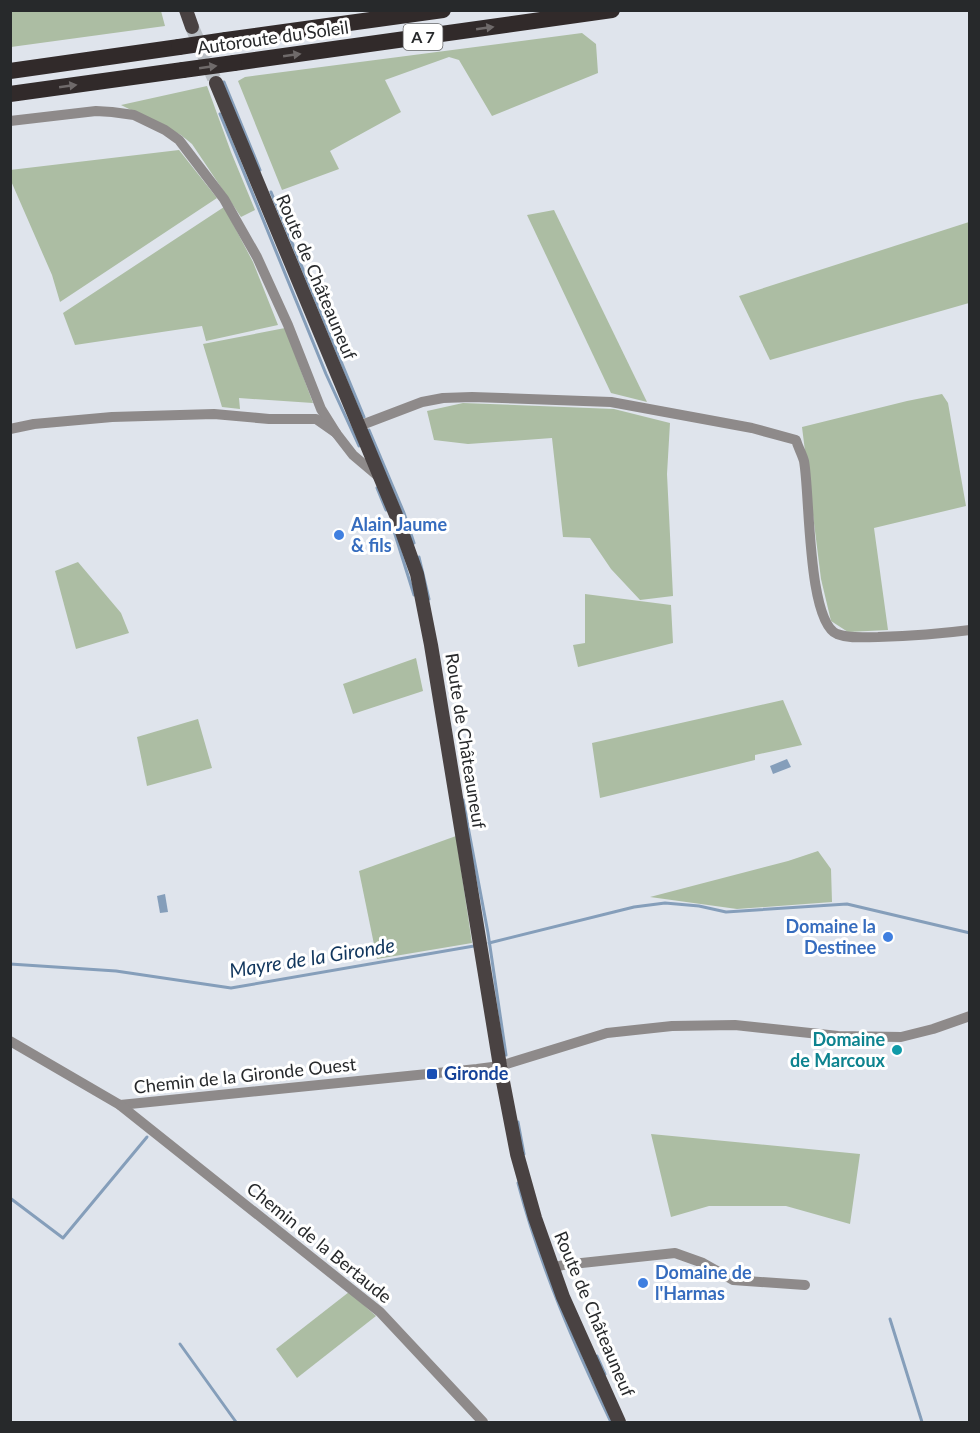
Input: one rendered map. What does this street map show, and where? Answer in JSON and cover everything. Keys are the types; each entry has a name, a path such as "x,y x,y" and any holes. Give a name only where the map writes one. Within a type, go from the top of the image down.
{"highway":[{"name":"Autoroute du Soleil","path":"10,71 443,10"},
{"name":"Autoroute du Soleil","path":"10,94 612,10"}],"main road":[{"path":"186,10 192,27"},
{"name":"Route de Châteauneuf","path":"216,83 396,514 417,574 431,645 500,1066 517,1154 535,1218 563,1297 620,1422"}],"street":[{"path":"10,121 96,111 112,112 134,115 165,130 179,140 191,152 224,199 252,247 288,325 321,409 353,455 380,479"},
{"path":"359,426 422,402 443,398 472,397 611,402 752,429 796,440 804,461 811,555 818,598 826,622 834,633 851,637 923,636 969,630"},
{"path":"10,429 34,424 112,417 214,414 269,419 316,419 336,433"},
{"name":"Chemin de la Gironde Ouest","path":"10,1041 120,1105 286,1090 500,1066 607,1033 672,1026 735,1025 838,1036 901,1037 969,1016"},
{"name":"Chemin de la Bertaude","path":"120,1105 380,1312 483,1422"},
{"path":"552,1268 675,1253 703,1263 733,1280 806,1285"}],"green space":[{"path":"10,11 161,11 165,26 11,47"},
{"path":"582,33 596,44 598,73 492,116 459,60 449,57 385,80 401,112 330,151 339,169 282,190 238,81 245,77"},
{"path":"207,86 255,210 241,217 192,144 181,135 121,105"},
{"path":"179,150 217,198 60,302 52,275 11,181 10,170"},
{"path":"224,207 253,262 278,325 206,341 202,326 75,345 63,313"},
{"path":"554,210 647,402 611,393 527,215"},
{"path":"969,222 969,303 770,360 739,296"},
{"path":"285,328 313,403 239,398 240,409 222,407 203,344"},
{"path":"942,394 948,403 966,506 874,528 888,630 848,632 831,621 821,579 802,427"},
{"path":"463,403 614,409 670,423 667,474 673,596 640,600 611,569 590,538 563,537 552,438 468,444 434,440 427,411"},
{"path":"78,562 121,613 129,633 76,649 55,571"},
{"path":"585,594 671,605 673,643 578,667 573,645 585,643"},
{"path":"416,658 423,691 353,714 343,684"},
{"path":"783,700 802,745 755,755 755,760 600,798 592,743"},
{"path":"198,719 212,768 147,786 137,737"},
{"path":"456,836 472,943 377,959 359,871"},
{"path":"818,851 831,869 832,902 737,909 650,897 788,861"},
{"path":"651,1134 860,1154 850,1224 786,1206 709,1206 671,1217"},
{"path":"349,1292 376,1316 297,1378 276,1349"}],"water":[{"path":"787,759 791,767 773,774 770,766"},
{"path":"165,894 168,912 160,913 157,896"}],"waterway":[{"path":"224,82 260,170"},
{"path":"220,114 326,374 359,446"},
{"path":"271,192 364,417"},
{"path":"369,430 404,513 414,543"},
{"path":"377,488 386,510"},
{"path":"393,528 414,595"},
{"path":"419,557 429,599"},
{"path":"463,800 488,933 506,1055"},
{"name":"Mayre de la Gironde","path":"489,943 634,907 665,903 699,906 726,912 847,904 970,933"},
{"name":"Mayre de la Gironde","path":"10,964 116,971 231,988 474,946"},
{"path":"518,1122 524,1154"},
{"path":"10,1198 63,1238 147,1137"},
{"path":"518,1183 559,1305 611,1422"},
{"path":"890,1319 922,1422"},
{"path":"180,1344 236,1422"},
{"path":"597,1356 605,1374"}],"tunnel":[{"path":"192,27 216,83"}],"place":[{"name":"Alain Jaume & fils","path":"339,535"},
{"name":"Domaine la Destinee","path":"888,937"},
{"name":"Domaine de Marcoux","path":"897,1050"},
{"name":"Gironde","path":"432,1074"},
{"name":"Domaine de l'Harmas","path":"643,1283"}]}
